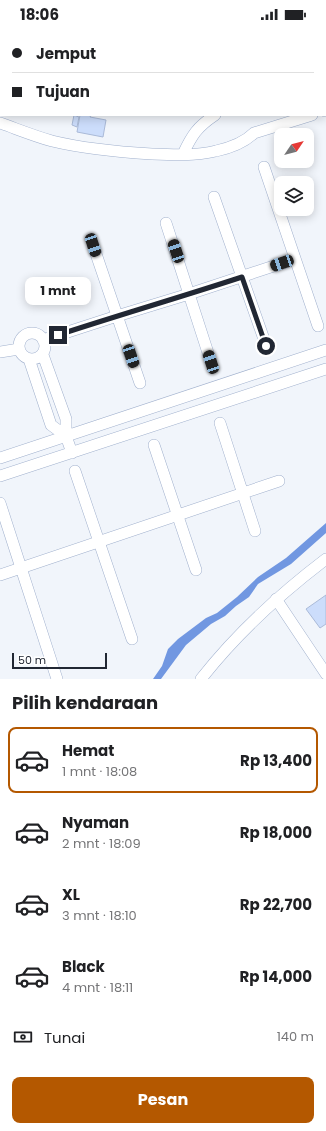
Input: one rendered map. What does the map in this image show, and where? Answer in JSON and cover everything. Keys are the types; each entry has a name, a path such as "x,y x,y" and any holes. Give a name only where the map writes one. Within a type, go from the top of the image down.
{"street":[{"path":"183,154 196,131 204,122 213,116"},
{"path":"0,123 51,141 102,151 183,154 206,153 229,148 249,138 254,133 309,116"},
{"path":"264,167 318,326"},
{"path":"214,197 266,346"},
{"path":"166,223 211,362"},
{"path":"93,245 140,383"},
{"path":"44,340 295,259"},
{"path":"30,333 35,333 44,340 45,350 39,358 34,360 29,360 24,357 19,349 21,339 30,333"},
{"path":"0,352 19,349"},
{"path":"0,458 326,350"},
{"path":"43,354 66,419 66,436 72,453"},
{"path":"29,360 51,425 66,436"},
{"path":"0,476 326,369"},
{"path":"220,423 255,531"},
{"path":"154,445 196,570"},
{"path":"75,471 132,639"},
{"path":"0,575 279,481"},
{"path":"0,503 56,679"},
{"path":"204,678 225,650 276,599 326,558"},
{"path":"276,599 326,674"}],"water":[{"path":"326,523 326,533 291,564 258,584 249,597 225,616 211,624 186,645 161,679 153,679 162,666 168,649 178,639 206,618 217,613 258,577 286,558"}],"building":[{"path":"74,116 79,117 77,127 72,125"},
{"path":"80,116 90,116 106,120 103,137 77,132"},
{"path":"326,595 326,624 320,628 306,609"}],"route":[{"path":"58,335 242,277 266,346"}]}
